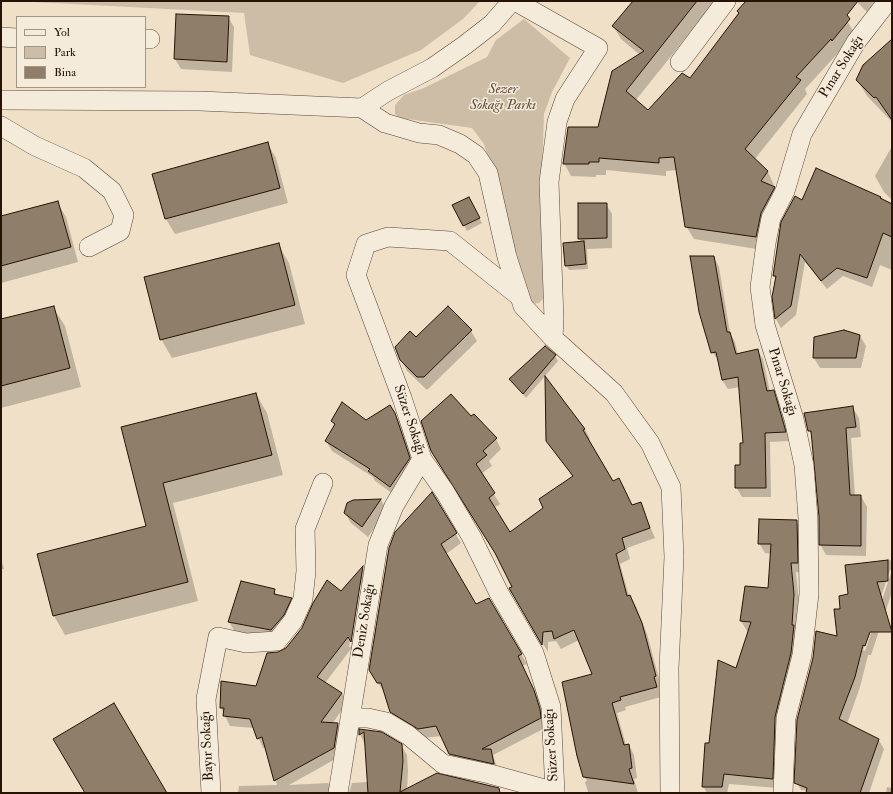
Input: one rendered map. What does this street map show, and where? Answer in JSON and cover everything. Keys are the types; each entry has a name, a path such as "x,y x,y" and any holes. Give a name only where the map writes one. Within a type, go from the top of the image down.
{"street":[{"path":"362,108 388,91 432,68 465,45 492,24 512,1"},
{"path":"515,1 598,48 565,99 557,122 549,182 554,319 553,338"},
{"path":"680,62 726,1"},
{"name":"Pınar Sokağı","path":"783,793 786,718 802,655 809,594 808,518 802,457 794,419 765,325 760,286 771,218 786,191 802,134 856,42 888,1"},
{"path":"1,37 16,38"},
{"path":"1,100 200,101 362,108 385,124 419,133 439,135 460,144 476,155 488,173 507,257 523,306 553,338 614,393 650,444 671,487 674,557 669,668 670,793"},
{"path":"1,126 2,128 35,146 84,168 112,191 124,215 120,231 89,247"},
{"name":"Süzer Sokağı","path":"519,296 450,241 388,237 366,244 356,275 402,398 422,459 445,492 471,536 499,593 534,654 551,707 555,793"},
{"name":"Deniz Sokağı","path":"338,793 378,545 394,506 422,459"},
{"name":"Bayır Sokağı","path":"211,793 206,699 218,637 246,643 277,641 293,621 303,599 306,571 305,529 323,483"},
{"path":"350,718 368,718 386,722 408,735 443,764 490,774 555,793"}],"green space":[{"path":"15,1 480,1 463,19 421,50 343,83 250,55 244,13"},
{"name":"Sezer Sokağı Parkı","path":"524,19 570,58 552,92 544,114 541,200 545,297 539,303 531,304 484,144 472,128 400,118 395,114 395,105 404,95 424,88 487,57 496,40"}],"building":[{"path":"633,1 697,1 626,91 648,110 682,73 690,78 739,13 737,11 746,1 858,1 847,15 850,19 832,41 831,39 796,77 801,80 745,149 768,171 761,181 775,187 761,213 756,237 685,227 674,157 659,158 659,163 599,158 599,162 589,162 589,164 563,164 568,127 598,127 612,71 644,51 612,26"},
{"path":"176,14 229,16 227,62 174,59"},
{"path":"892,39 892,120 876,97 874,98 856,80 863,65"},
{"path":"268,142 280,188 165,219 152,174"},
{"path":"816,168 881,197 880,198 892,204 892,237 883,233 867,278 837,268 821,281 800,254 791,306 775,319 772,297 776,276 773,276 781,222 795,196 802,200"},
{"path":"469,197 480,218 463,226 452,205"},
{"path":"58,201 71,247 1,266 1,216"},
{"path":"578,203 607,203 607,238 578,239"},
{"path":"584,241 586,264 565,266 563,243"},
{"path":"279,243 295,305 160,340 144,277"},
{"path":"690,256 714,256 727,332 730,332 736,354 758,349 767,391 774,390 786,432 765,433 766,488 735,488 735,465 740,465 740,443 743,443 738,377 722,380 716,352 711,353 699,312"},
{"path":"54,306 70,368 1,386 1,319"},
{"path":"448,306 472,330 424,377 417,377 400,360 395,347 410,331 416,337"},
{"path":"844,330 860,335 856,358 813,358 814,337"},
{"path":"545,346 556,355 523,394 509,379"},
{"path":"545,376 585,429 583,430 613,481 619,478 632,505 641,502 650,528 622,538 625,549 616,554 627,596 630,595 642,623 656,676 654,677 657,687 620,697 621,700 612,703 624,745 629,744 632,768 629,769 634,784 583,777 577,756 562,682 592,674 574,630 554,639 552,631 543,632 542,645 509,588 512,587 495,553 431,451 421,421 451,394 471,416 474,414 497,438 483,451 487,455 476,464 495,493 489,498 510,532 543,508 539,499 573,476 546,441"},
{"path":"256,393 272,455 163,483 188,582 53,616 37,554 146,526 121,427"},
{"path":"342,402 366,420 390,405 395,413 410,458 390,487 368,471 370,469 325,441 335,424 331,421"},
{"path":"853,406 856,427 846,428 850,495 861,495 861,546 819,545 819,517 811,431 808,431 804,413"},
{"path":"432,492 457,533 441,544 476,604 489,598 522,654 518,656 534,690 540,709 541,718 482,749 491,749 494,764 449,754 436,726 418,729 390,712 381,683 377,683 369,670 389,548 395,532"},
{"path":"381,499 362,527 344,513 347,503 353,500"},
{"path":"759,519 797,520 798,563 791,563 794,594 792,625 794,625 791,653 775,717 773,779 724,774 722,787 702,787 705,743 709,743 718,660 736,668 751,622 740,621 745,586 768,588 771,544 758,544"},
{"path":"888,560 888,581 877,582 892,632 870,632 865,646 863,645 855,677 839,719 879,739 860,793 806,793 807,788 794,783 797,720 813,658 816,631 837,636 834,609 840,609 839,596 848,594 845,565"},
{"path":"363,566 351,642 348,637 317,677 342,693 321,722 338,723 334,748 274,781 262,737 257,739 250,719 223,716 224,708 220,708 221,681 256,686 267,653 278,652 286,648 302,628 313,603 327,580 341,591"},
{"path":"241,581 275,589 274,594 292,598 284,615 271,630 228,622"},
{"path":"114,703 167,793 85,793 53,739"},
{"path":"359,729 382,732 402,744 403,761 400,792 437,773 499,788 500,793 368,793 364,732 359,735"}]}
